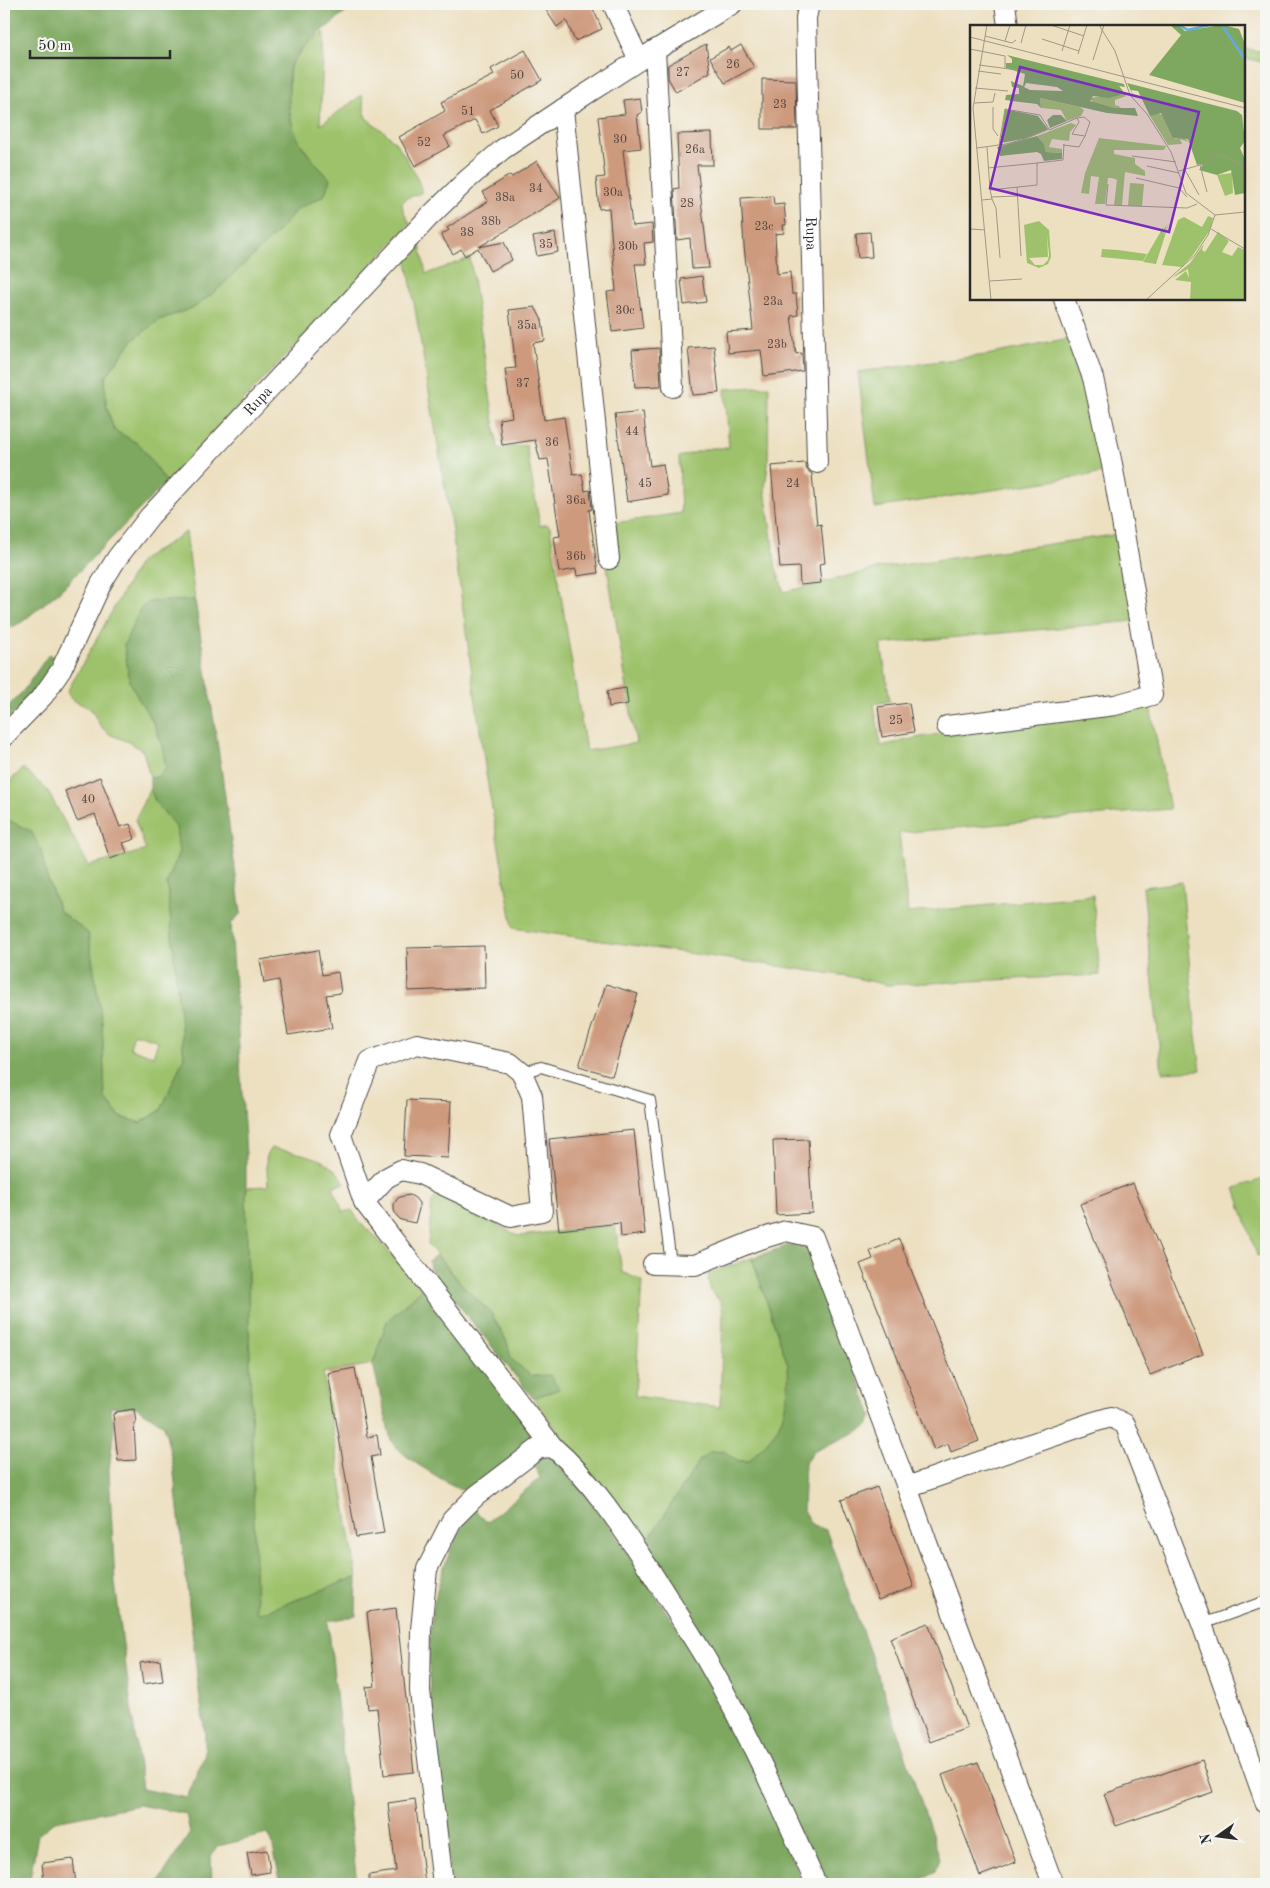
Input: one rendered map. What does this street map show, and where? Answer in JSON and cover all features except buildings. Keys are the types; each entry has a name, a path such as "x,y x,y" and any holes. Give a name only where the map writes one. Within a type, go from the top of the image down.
{"street":[{"path":"613,4 647,55 673,387"},
{"name":"Rupa","path":"4,736 43,696 60,670 101,584 117,558 150,516 429,217 468,179 504,150 563,108 732,4"},
{"name":"Rupa","path":"809,4 806,18 817,463"},
{"path":"1006,4 1008,25"},
{"path":"563,108 609,559"},
{"path":"947,726 1115,705 1152,695 1112,464 1093,378 1064,300"},
{"path":"364,1202 386,1178 401,1170 420,1174 511,1217 542,1211 532,1096 522,1073 510,1063 417,1044 370,1061 341,1135 364,1202 553,1447 569,1460 606,1506 641,1557 706,1659 757,1756 816,1884"},
{"path":"662,1264 695,1264 754,1241 786,1231 813,1237 908,1487 933,1561 1053,1884"},
{"path":"908,1487 1111,1417 1125,1424 1202,1624 1266,1804"},
{"path":"443,1884 420,1691 421,1630 427,1569 452,1520 476,1496 540,1448 553,1447"}],"lane":[{"path":"522,1073 541,1067 650,1100 662,1264"},
{"path":"1202,1624 1266,1602"}],"green space":[{"path":"4,4 357,4 310,41 294,58 289,68 289,104 294,129 304,149 330,179 324,196 297,209 277,233 218,289 195,307 159,320 131,342 105,378 106,405 114,430 140,445 166,482 61,590 22,622 4,631"},
{"path":"324,32 320,125 362,95 366,118 388,135 397,145 419,182 421,193 407,198 402,203 403,210 410,224 166,482 140,445 114,430 106,405 105,378 131,342 159,320 195,307 218,289 297,209 324,196 330,179 313,161 294,134 288,103 290,67 303,49"},
{"path":"1245,49 1266,52 1266,63 1245,58"},
{"path":"420,244 426,274 470,258 498,449 526,445 540,526 547,524 550,527 586,751 636,743 607,567 620,564 615,523 681,513 679,457 711,448 729,448 725,389 769,386 768,464 765,489 776,568 784,592 880,568 1120,534 1135,621 881,644 890,701 874,704 881,746 921,737 1138,703 1150,706 1170,809 899,833 908,913 1093,895 1100,975 887,985 847,976 513,928 486,774 450,517 406,255"},
{"path":"1075,338 1110,472 875,508 858,372 986,355"},
{"path":"186,532 195,600 149,602 138,698 157,732 166,769 157,777 150,778 143,751 129,742 111,735 101,727 91,709 71,699 67,692 140,561"},
{"path":"195,600 241,913 231,924 246,1155 256,1612 261,1613 357,1577 356,1616 328,1621 357,1884 281,1884 272,1842 268,1834 218,1846 211,1856 212,1884 157,1884 190,1833 186,1814 139,1805 55,1821 38,1835 29,1884 4,1884 4,818 31,831 41,850 46,874 59,911 88,933 102,1022 105,1098 120,1117 141,1123 161,1110 184,1057 167,883 179,852 176,827 155,801 150,788 150,778 157,777 166,769 163,747 155,725 129,680 124,645 140,609 149,602","holes":["110,1407 136,1407 164,1425 173,1465 205,1734 205,1754 187,1798 142,1789 115,1583 109,1470 114,1427"]},
{"path":"49,654 56,659 37,691 4,723 4,711 23,691"},
{"path":"23,768 47,790 89,866 146,850 135,820 150,788 155,801 176,827 179,852 167,883 184,1057 161,1110 140,1123 120,1117 105,1098 102,1022 88,933 59,911 46,874 41,850 4,818 4,787","holes":["134,1033 158,1041 153,1056 130,1048"]},
{"path":"1182,882 1196,1036 1201,1070 1162,1072 1143,887"},
{"path":"271,1148 312,1157 331,1166 345,1183 333,1187 343,1212 352,1210 360,1223 373,1234 422,1289 387,1321 373,1364 323,1373 357,1577 261,1613 256,1612 246,1199 247,1187 268,1186 266,1155"},
{"path":"1266,1178 1266,1253 1257,1256 1235,1188"},
{"path":"439,1195 519,1236 615,1225 622,1272 642,1281 635,1396 720,1407 723,1312 720,1301 710,1290 708,1274 752,1258 788,1365 786,1400 782,1417 775,1432 749,1461 700,1460 643,1548 533,1398 559,1389 531,1376 511,1359 507,1342 491,1313 465,1288 428,1244 432,1201"},
{"path":"795,1243 808,1248 872,1416 867,1427 813,1452 805,1463 803,1510 811,1524 826,1530 891,1712 940,1858 936,1871 913,1884 827,1884 643,1548 700,1460 710,1452 724,1451 737,1461 749,1461 769,1440 779,1425 786,1400 788,1365 752,1258"},
{"path":"436,1255 465,1288 491,1313 507,1342 511,1359 531,1376 550,1375 559,1389 533,1398 430,1269 429,1261"},
{"path":"422,1289 531,1428 531,1440 518,1454 488,1480 468,1489 460,1489 419,1465 404,1454 391,1440 373,1364 387,1321"},
{"path":"550,1456 561,1464 605,1519 707,1673 749,1758 803,1884 451,1884 431,1706 429,1652 435,1599 442,1572 453,1545 473,1508 487,1522 540,1478 534,1463 542,1457"}]}
